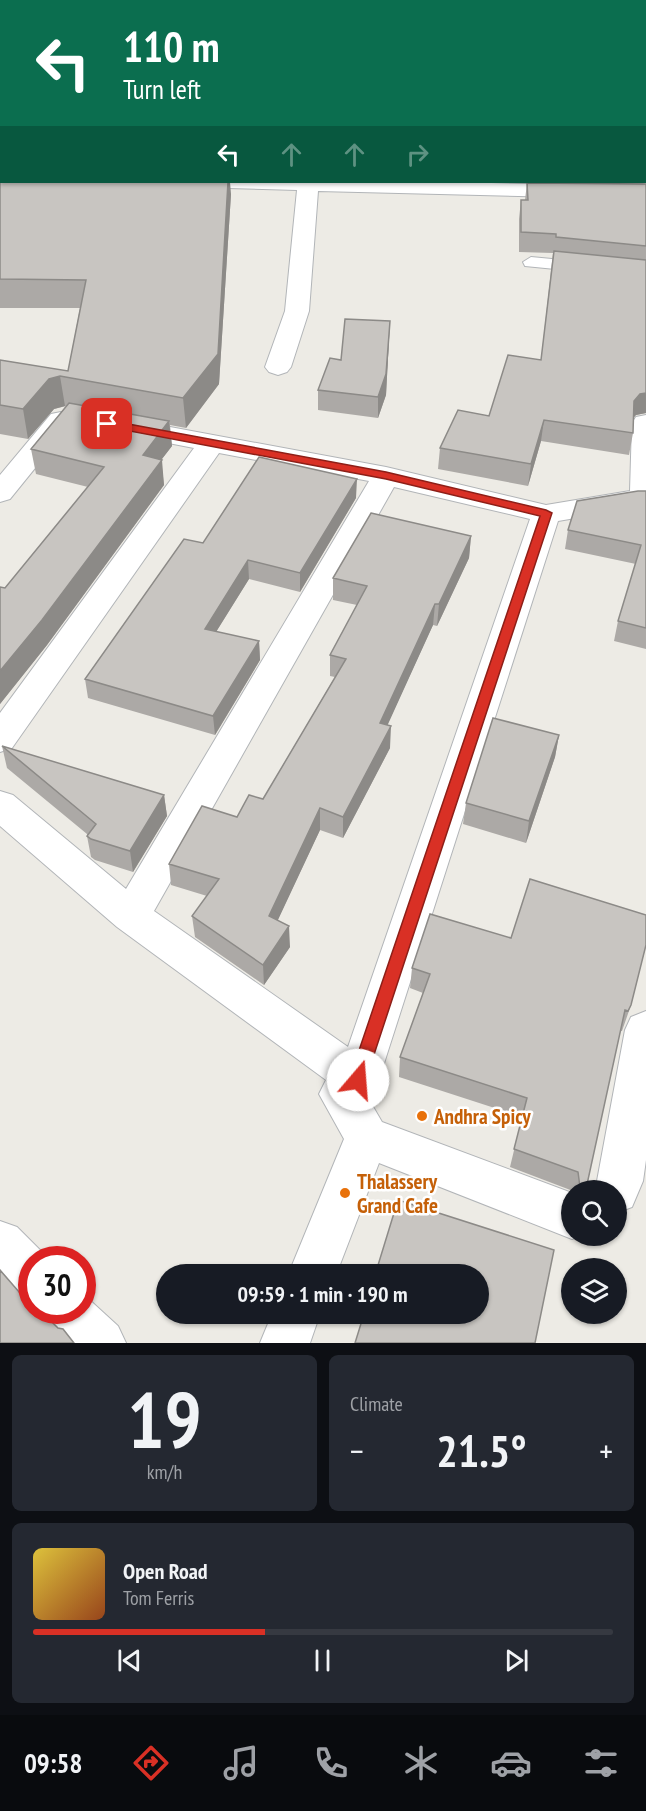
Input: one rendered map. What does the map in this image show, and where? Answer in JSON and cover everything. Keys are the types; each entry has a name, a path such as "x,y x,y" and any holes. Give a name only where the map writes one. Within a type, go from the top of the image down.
{"street":[{"path":"268,183 646,193"},
{"path":"278,367 297,311 308,184"},
{"path":"0,493 65,416 386,476 546,513 645,497 646,423"},
{"path":"0,739 212,443"},
{"path":"131,916 386,476"},
{"path":"546,513 358,1080 341,1094 367,1137 561,1212"},
{"path":"0,804 131,916 358,1080"},
{"path":"620,1180 646,1030"},
{"path":"316,1264 367,1137"},
{"path":"0,1244 18,1261"},
{"path":"81,1324 100,1343"},
{"path":"285,1343 292,1324"}],"lane":[{"path":"531,262 646,273"}],"building":[{"path":"0,183 228,183 218,354 183,398 60,376 49,379 23,409 0,405 0,360 68,371 86,280 0,279"},
{"path":"527,183 646,184 646,246 556,237 556,234 521,232 521,200 528,200"},
{"path":"554,251 646,260 646,393 640,394 634,401 633,433 544,420 531,464 440,448 458,410 489,416 508,355 541,360"},
{"path":"345,319 390,321 386,374 378,397 318,390 330,358 341,360"},
{"path":"69,403 169,421 143,455 162,460 42,620 0,671 0,587 5,588 104,467 31,449"},
{"path":"259,457 357,479 300,573 248,560 205,629 259,641 213,716 85,679 184,539 203,543"},
{"path":"646,491 646,628 618,621 641,545 568,530 577,501"},
{"path":"371,513 471,536 439,604 435,604 380,723 391,726 343,817 320,808 269,916 289,926 263,965 192,916 219,879 169,864 202,806 237,817 249,795 263,799 346,659 330,655 367,586 333,578"},
{"path":"493,718 559,735 529,821 466,803"},
{"path":"2,746 164,795 130,851 87,836 96,824"},
{"path":"530,879 646,915 646,945 631,1005 628,1011 625,1010 588,1180 579,1180 578,1172 514,1149 527,1098 400,1057 430,974 412,968 430,914 511,938"},
{"path":"398,1200 554,1250 535,1343 355,1343 361,1324 489,1324 489,1264 378,1264"},
{"path":"0,1270 18,1291 18,1324 54,1324 63,1329 74,1343 0,1343"}],"place":[{"name":"Andhra Spicy","path":"422,1116"},
{"name":"Thalassery Grand Cafe","path":"345,1193"}],"route":[{"path":"107,424 386,476 546,513 358,1080"}]}
